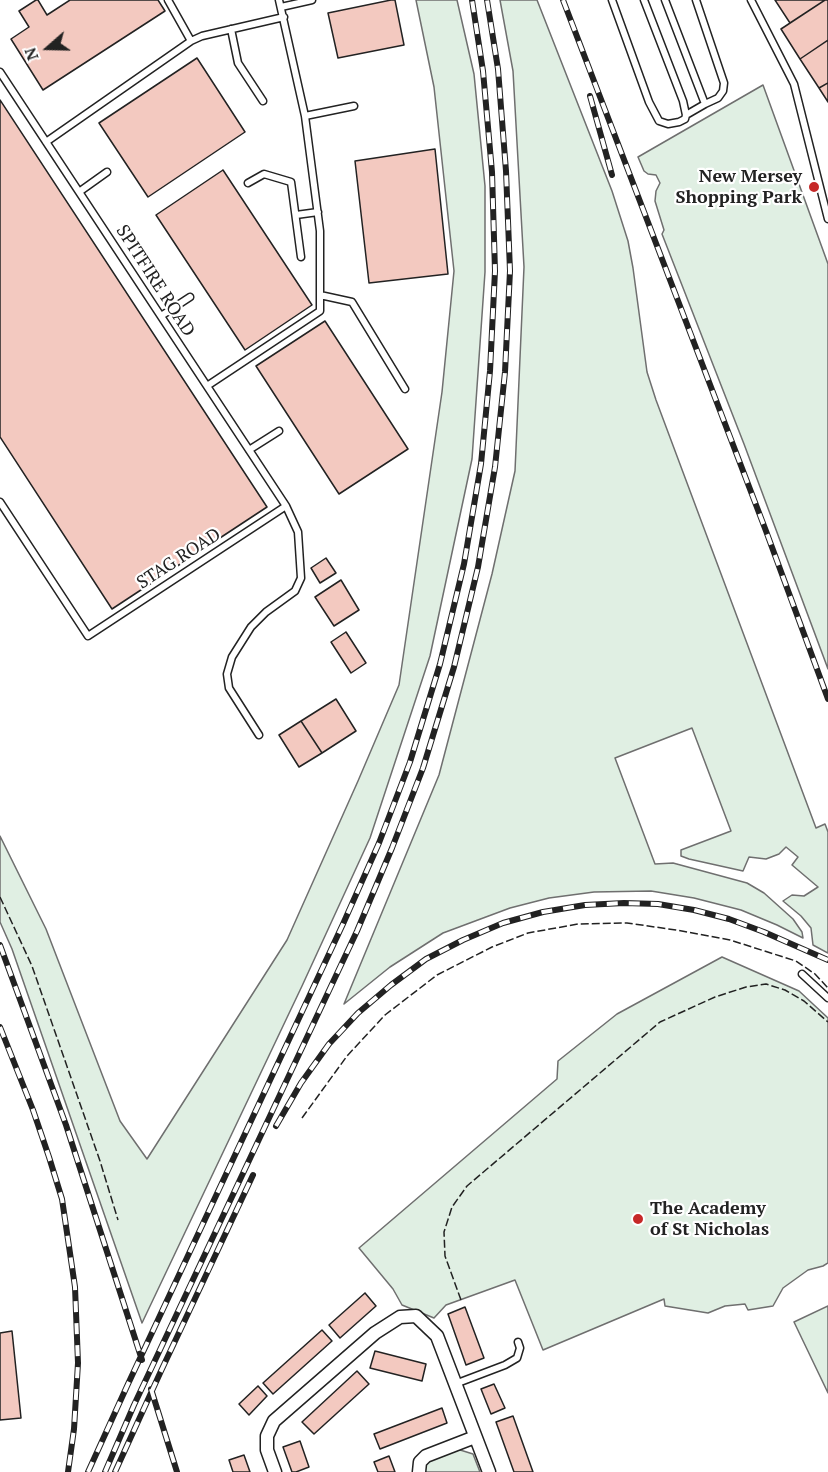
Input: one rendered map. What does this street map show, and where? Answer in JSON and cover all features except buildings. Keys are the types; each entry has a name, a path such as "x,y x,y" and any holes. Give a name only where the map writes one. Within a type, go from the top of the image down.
{"street":[{"path":"275,1472 267,1450 267,1436 274,1421 375,1333 400,1317 416,1316 437,1336 489,1472"},
{"path":"419,1472 420,1462 426,1456 475,1437"}],"lane":[{"path":"168,0 191,41"},
{"path":"207,386 320,311 318,212 305,116 280,4 312,0"},
{"path":"612,0 649,102 659,121 668,124 685,119 686,115 718,98 723,92 724,83 696,0"},
{"path":"644,0 683,101 686,115"},
{"path":"665,0 705,104"},
{"path":"751,0 794,84 828,219"},
{"path":"46,142 191,41 202,36 284,17"},
{"path":"231,29 238,63 263,101"},
{"name":"SPITFIRE ROAD","path":"0,72 286,506 298,532 301,578 295,591 266,612 251,627 232,657 227,674 228,688 259,735"},
{"path":"305,116 354,106"},
{"path":"79,192 107,172"},
{"path":"248,183 264,174 291,182 301,258"},
{"path":"296,215 318,212"},
{"path":"320,295 352,302 405,389"},
{"path":"160,316 190,297"},
{"path":"249,450 279,430"},
{"name":"STAG ROAD","path":"0,502 88,636 286,506"},
{"path":"802,974 828,998"},
{"path":"455,1384 505,1365 517,1358 520,1348 518,1342"}],"green space":[{"path":"416,0 457,0 474,74 485,186 485,272 472,459 430,656 370,838 142,1323 12,949 0,922 0,836 46,929 120,1121 147,1159 287,940 399,685 442,392 454,271 434,87"},
{"path":"500,0 537,0 612,191 628,241 647,372 656,400 816,828 825,824 828,832 828,953 813,945 811,928 783,901 792,895 804,896 818,887 792,865 798,857 786,847 779,854 766,859 749,857 743,871 681,856 681,850 731,831 692,728 615,758 655,864 673,863 747,883 764,893 793,919 802,932 803,938 741,910 694,898 651,891 594,892 549,898 510,908 443,933 390,967 344,1004 439,775 492,574 515,471 524,267 513,71"},
{"path":"763,85 828,264 828,669 662,234 664,230 655,201 660,183 656,175 644,171 638,157"},
{"name":"The Academy of St Nicholas","path":"722,957 799,991 828,1018 828,1263 808,1270 783,1288 773,1306 748,1310 745,1304 725,1306 708,1313 665,1306 664,1299 543,1350 515,1280 446,1305 434,1318 402,1305 393,1289 359,1248 557,1079 558,1061 617,1014"},
{"path":"828,1306 828,1393 794,1322"},
{"path":"457,1449 473,1454 480,1472 423,1472 425,1464 430,1459"}],"railway":[{"path":"88,1472 379,843 410,762 440,664 464,564 481,464 490,371 495,271 492,172 483,71 472,0"},
{"path":"105,1472 134,1405 357,931 423,768 454,667 478,567 495,467 505,372 510,271 506,171 498,69 487,0"},
{"path":"563,0 828,699"},
{"path":"590,96 612,175"},
{"path":"276,1126 301,1083 329,1044 358,1013 426,959 503,923 543,912 585,905 658,904 729,919 828,960"},
{"path":"0,945 66,1125 142,1360"},
{"path":"0,1027 33,1110 62,1199 75,1287 78,1363 74,1429 68,1472"},
{"path":"115,1472 253,1175"},
{"path":"151,1389 177,1472"}],"fence":[{"path":"0,897 32,966 100,1161 118,1220"},
{"path":"302,1118 347,1056 385,1015 437,975 492,947 528,933 578,924 627,923 676,930 730,940 796,961 815,974 828,988"},
{"path":"461,1300 445,1256 444,1232 452,1207 467,1186 660,1022 715,997 746,987 766,984 785,990 804,1001 828,1022"}],"place":[{"name":"New Mersey Shopping Park","path":"814,187"},
{"name":"The Academy of St Nicholas","path":"638,1219"}]}
